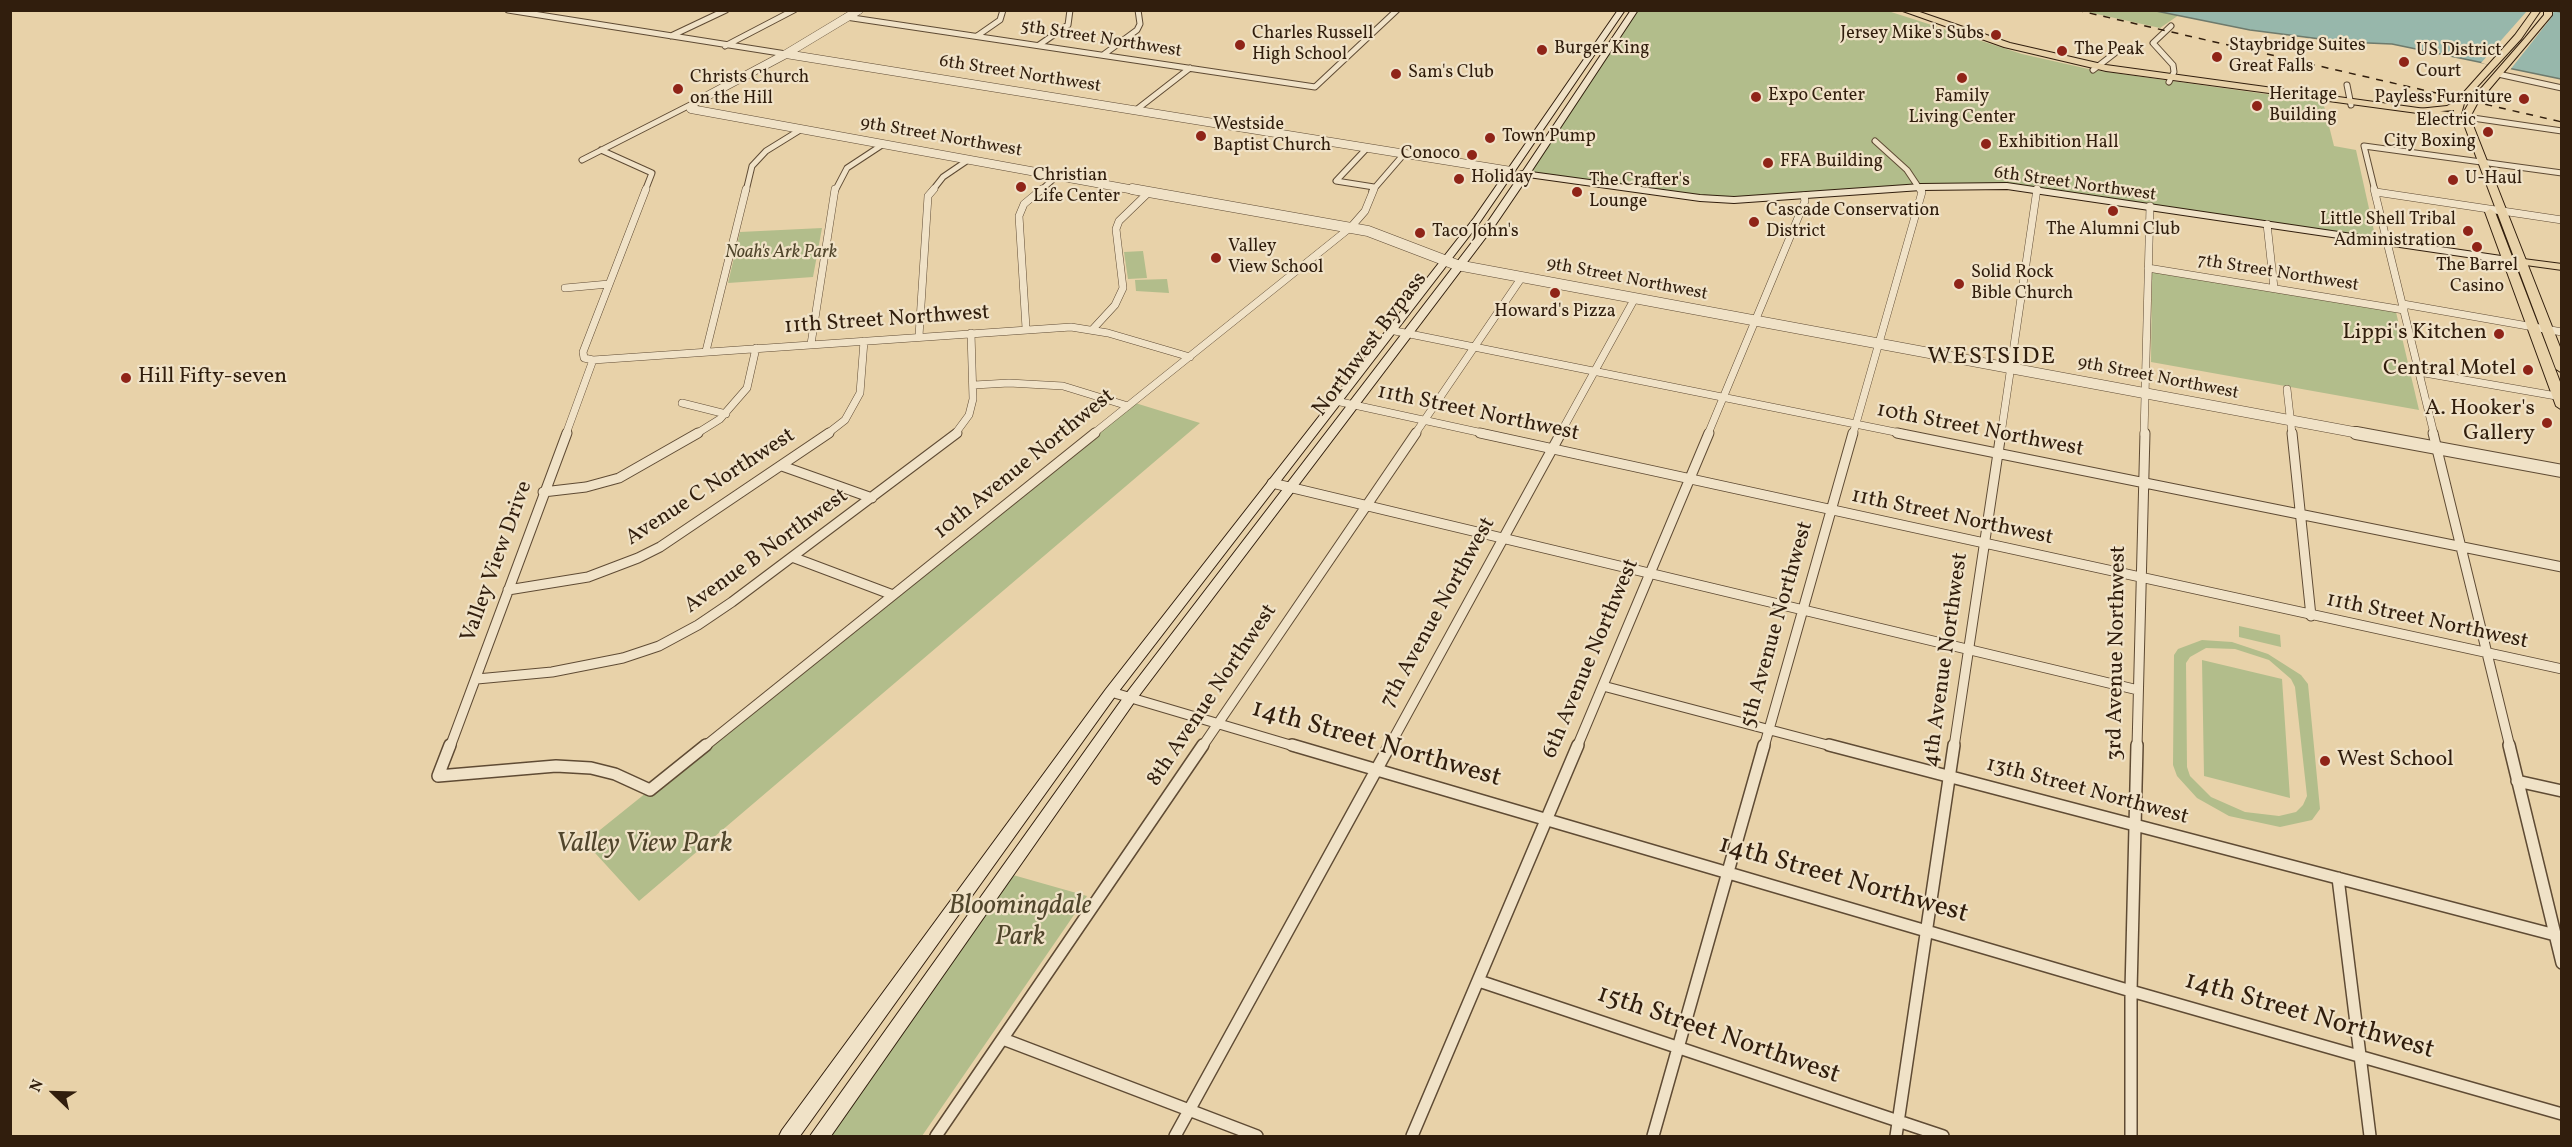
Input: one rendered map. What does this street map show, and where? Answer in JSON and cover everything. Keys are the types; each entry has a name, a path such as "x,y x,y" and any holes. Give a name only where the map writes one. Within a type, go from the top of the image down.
{"main road":[{"name":"Northwest Bypass","path":"789,1137 1111,692 1511,171 1622,10"},
{"name":"Northwest Bypass","path":"820,1137 1130,698 1288,487 1493,222 1635,10"},
{"path":"1904,10 2007,45 2095,68"},
{"path":"2421,111 2449,109 2458,103 2489,66 2518,37 2537,10"},
{"path":"2462,118 2548,15 2548,10"},
{"path":"1891,12 2015,51 2095,68 2462,118"},
{"path":"2350,103 2462,118"},
{"path":"2458,103 2476,162 2541,328 2560,400"},
{"name":"6th Street Northwest","path":"1511,171 1534,177 1691,202 1744,205 1804,198 1921,190 2036,191 2517,265"},
{"path":"2517,265 2562,267"},
{"path":"2517,265 2562,273"},
{"path":"2541,328 2562,369"}],"street":[{"name":"6th Street Northwest","path":"508,10 1511,171"},
{"path":"671,37 726,10"},
{"path":"725,46 794,10"},
{"path":"582,160 692,106 859,10"},
{"path":"977,36 1000,20 1003,10"},
{"path":"1039,45 1068,26 1071,10"},
{"path":"1104,55 1137,30 1140,24 1138,10"},
{"name":"5th Street Northwest","path":"846,17 1315,87 1397,10"},
{"path":"2171,26 2153,43 2169,58 2175,72 2171,80"},
{"path":"2095,68 2115,53"},
{"path":"1136,110 1190,68"},
{"path":"2501,71 2562,88"},
{"path":"2347,85 2350,103"},
{"name":"9th Street Northwest","path":"692,106 800,130 1351,227 1380,234 1458,265 2562,471"},
{"path":"2462,118 2562,131"},
{"path":"706,351 752,166 766,151 800,130"},
{"path":"1875,141 1907,170 1921,190"},
{"path":"811,344 836,185 847,168 882,145"},
{"path":"2562,173 2364,146 2517,781 2558,936 2562,963"},
{"path":"1367,148 1336,181 1374,187"},
{"name":"Valley View Drive","path":"438,776 477,680 589,359 583,352 652,173 602,150"},
{"name":"10th Avenue Northwest","path":"438,776 556,766 591,768 615,774 650,790 1351,227 1365,211 1374,187 1404,154"},
{"path":"920,336 928,195 938,182 968,160"},
{"path":"1026,328 1018,216 1030,198 1058,175"},
{"name":"5th Avenue Northwest","path":"1653,1137 1921,190"},
{"name":"4th Avenue Northwest","path":"1896,1137 2036,191"},
{"path":"1092,330 1116,305 1123,288 1116,229 1119,221 1149,192"},
{"path":"2376,192 2562,220"},
{"name":"6th Avenue Northwest","path":"1413,1137 1545,819 1603,686 1804,198"},
{"name":"3rd Avenue Northwest","path":"2131,1137 2131,991 2150,209"},
{"path":"2267,227 2274,288"},
{"name":"7th Street Northwest","path":"2148,268 2562,332"},
{"name":"8th Avenue Northwest","path":"936,1137 1522,277"},
{"path":"565,288 609,284"},
{"name":"7th Avenue Northwest","path":"1175,1137 1635,298"},
{"name":"11th Street Northwest","path":"589,359 1026,328 1071,327 1092,330 1190,357"},
{"name":"10th Street Northwest","path":"1390,330 2562,567"},
{"name":"Avenue B Northwest","path":"477,680 588,666 659,646 698,625 958,432 969,415 974,385 971,333"},
{"name":"Avenue C Northwest","path":"508,590 588,577 638,558 660,547 782,466 845,420 860,393 864,341"},
{"path":"543,492 599,484 637,470 726,414 747,388 756,348"},
{"path":"2419,372 2560,400"},
{"path":"974,385 1019,383 1063,386 1128,406"},
{"path":"2287,389 2311,616"},
{"name":"11th Street Northwest","path":"1336,401 2311,616 2562,669"},
{"path":"682,403 726,414"},
{"path":"782,466 872,498"},
{"path":"1272,483 2138,690"},
{"path":"792,557 893,595"},
{"name":"13th Street Northwest","path":"1603,686 2558,936"},
{"name":"14th Street Northwest","path":"1111,692 2131,991 2562,1114"},
{"path":"2517,781 2562,791"},
{"path":"2338,879 2370,1137"},
{"name":"15th Street Northwest","path":"1479,981 1943,1137"},
{"path":"1003,1039 1257,1137"}],"green space":[{"path":"2156,10 2179,15 2160,28 2083,11"},
{"path":"1635,11 1888,11 2022,54 2093,70 2323,102 2334,146 2356,150 2376,240 1982,185 1734,200 1526,174"},
{"name":"Noah's Ark Park","path":"822,228 813,277 728,283 740,232"},
{"path":"1143,251 1147,278 1128,279 1124,252"},
{"path":"2152,272 2396,312 2419,410 2151,362"},
{"path":"1167,279 1169,293 1136,291 1135,280"},
{"name":"Valley View Park","path":"1132,402 1200,423 639,901 585,842"},
{"path":"2239,626 2280,635 2281,647 2239,637"},
{"path":"2202,640 2232,642 2268,654 2301,675 2308,684 2320,809 2312,820 2280,827 2229,816 2197,798 2177,776 2173,765 2174,655 2178,649","holes":["2206,648 2235,649 2269,660 2291,679 2295,687 2307,796 2303,805 2296,812 2279,816 2245,812 2211,797 2190,776 2187,767 2186,663 2190,657"]},
{"path":"2202,660 2282,679 2290,798 2204,776"},
{"name":"Bloomingdale Park","path":"1006,873 1087,896 922,1136 827,1136"}],"shaded area":[{"path":"2550,10 2561,12 2561,79 2392,44 2344,42 2250,30 2156,11"}],"pier":[{"path":"2527,11 2554,11 2510,70 2481,63"}],"railway":[{"path":"2076,10 2562,122"}],"place":[{"name":"Jersey Mike's Subs","path":"1996,35"},
{"name":"Charles Russell High School","path":"1240,45"},
{"name":"Burger King","path":"1542,50"},
{"name":"The Peak","path":"2062,51"},
{"name":"Staybridge Suites Great Falls","path":"2217,57"},
{"name":"US District Court","path":"2404,62"},
{"name":"Sam's Club","path":"1396,74"},
{"name":"Family Living Center","path":"1962,78"},
{"name":"Christs Church on the Hill","path":"678,89"},
{"name":"Expo Center","path":"1756,97"},
{"name":"Payless Furniture","path":"2524,99"},
{"name":"Heritage Building","path":"2257,106"},
{"name":"Electric City Boxing","path":"2488,132"},
{"name":"Westside Baptist Church","path":"1201,136"},
{"name":"Town Pump","path":"1490,138"},
{"name":"Exhibition Hall","path":"1986,144"},
{"name":"Conoco","path":"1472,155"},
{"name":"FFA Building","path":"1768,163"},
{"name":"Holiday","path":"1459,179"},
{"name":"U-Haul","path":"2453,180"},
{"name":"Christian Life Center","path":"1021,187"},
{"name":"The Crafter's Lounge","path":"1577,192"},
{"name":"The Alumni Club","path":"2113,211"},
{"name":"Cascade Conservation District","path":"1754,222"},
{"name":"Little Shell Tribal Administration","path":"2468,231"},
{"name":"Taco John's","path":"1420,233"},
{"name":"The Barrel Casino","path":"2477,247"},
{"name":"Valley View School","path":"1216,258"},
{"name":"Solid Rock Bible Church","path":"1959,284"},
{"name":"Howard's Pizza","path":"1555,293"},
{"name":"Lippi's Kitchen","path":"2499,334"},
{"name":"Central Motel","path":"2528,370"},
{"name":"Hill Fifty-seven","path":"126,378"},
{"name":"A. Hooker's Gallery","path":"2547,423"},
{"name":"West School","path":"2325,761"}],"district":[{"name":"WESTSIDE","path":"1992,359"}]}
